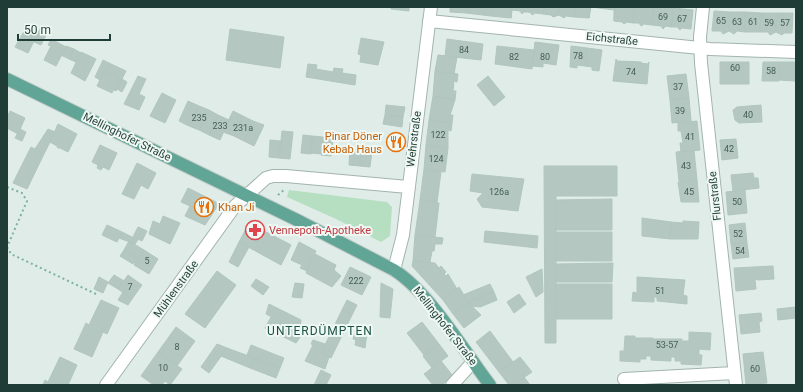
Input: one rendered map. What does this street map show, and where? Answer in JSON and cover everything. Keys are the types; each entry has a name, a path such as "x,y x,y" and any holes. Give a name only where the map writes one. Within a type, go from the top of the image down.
{"main road":[{"name":"Mellinghofer Straße","path":"7,79 247,195 394,270 419,291 490,385"}],"street":[{"name":"Wehrstraße","path":"394,270 402,235 431,7"},
{"name":"Flurstraße","path":"703,7 700,48 736,385"},
{"name":"Eichstraße","path":"429,21 700,48 796,52"},
{"path":"247,195 266,178 273,176 408,187"},
{"name":"Mühlenstraße","path":"112,383 235,206 247,195"},
{"path":"452,385 473,362"},
{"path":"624,379 734,373"}],"path":[{"path":"7,187 22,193 27,201 7,247 11,254 96,294"},
{"path":"278,195 284,189 290,189"}],"green space":[{"path":"289,190 387,202 392,207 390,236 381,242 336,219 287,197"}],"building":[{"path":"391,7 409,7 409,11 391,9"},
{"path":"450,7 467,7 466,13 450,12"},
{"path":"467,7 492,7 491,16 466,13"},
{"path":"492,7 512,7 511,18 491,16"},
{"path":"512,7 528,7 528,12 524,12 522,14 520,11 512,10 511,18"},
{"path":"528,7 544,7 543,14 535,13 532,15 528,12"},
{"path":"544,7 559,7 559,15 553,17 551,15 543,14"},
{"path":"559,7 575,7 574,17 566,16 564,18 559,15"},
{"path":"575,7 590,7 589,18 574,17"},
{"path":"591,7 615,7 614,21 614,10"},
{"path":"615,7 634,7 633,23 627,22 624,24 622,22 614,21"},
{"path":"634,7 654,7 652,25 644,24 641,26 639,23 633,23"},
{"path":"654,7 673,8 671,27 666,26 663,29 661,26 652,25"},
{"path":"673,8 693,10 691,29 682,28 680,30 677,27 671,27"},
{"path":"714,11 729,12 729,31 723,34 721,31 712,31"},
{"path":"729,12 745,12 745,32 737,31 734,34 729,31"},
{"path":"745,12 761,13 760,32 745,32"},
{"path":"761,13 777,13 776,32 770,35 768,32 760,32"},
{"path":"777,13 793,13 792,33 784,33 782,35 776,32"},
{"path":"41,27 48,31 41,45 34,42"},
{"path":"26,28 33,31 34,28 39,31 28,53 15,47"},
{"path":"230,29 284,37 280,68 226,60"},
{"path":"361,38 384,42 378,65 360,62 361,55 358,54"},
{"path":"51,39 66,47 56,66 44,60 51,46 48,45"},
{"path":"447,39 483,44 481,60 445,56"},
{"path":"535,42 559,45 556,65 543,63 543,67 532,66"},
{"path":"66,46 74,49 69,59 61,55"},
{"path":"497,46 534,50 532,69 495,64"},
{"path":"571,46 587,48 585,66 577,65 577,68 570,67"},
{"path":"587,48 602,50 599,71 592,70 592,67 585,66"},
{"path":"74,49 81,53 76,62 69,59"},
{"path":"81,52 96,59 85,81 71,73"},
{"path":"438,55 457,57 454,74 435,71"},
{"path":"616,59 617,61 641,62 648,64 649,62 647,84 613,81"},
{"path":"103,60 111,64 107,72 104,71 100,80 95,77"},
{"path":"720,62 749,62 749,84 720,84"},
{"path":"763,62 779,62 779,81 762,81"},
{"path":"779,62 795,62 795,81 779,80"},
{"path":"111,64 126,71 116,91 114,90 119,78 107,72"},
{"path":"308,64 317,65 316,69 333,72 334,68 343,69 342,73 356,75 355,85 306,77"},
{"path":"104,71 119,78 112,93 97,86"},
{"path":"435,71 458,74 457,82 454,81 453,91 456,91 455,100 433,96"},
{"path":"686,74 689,98 670,100 667,76"},
{"path":"138,76 146,79 139,94 145,97 139,110 124,104"},
{"path":"488,76 505,97 494,106 477,85"},
{"path":"122,79 127,82 122,92 117,89"},
{"path":"162,93 176,100 165,123 150,116"},
{"path":"433,96 455,100 450,115 453,115 452,123 429,120"},
{"path":"689,98 691,121 672,123 670,100"},
{"path":"188,101 199,106 189,126 179,121"},
{"path":"386,105 405,107 403,117 385,115"},
{"path":"761,105 762,122 739,123 735,120 733,110 737,107"},
{"path":"199,106 209,110 199,130 189,126"},
{"path":"209,110 218,115 209,135 199,130"},
{"path":"10,111 25,118 18,134 7,128 7,117"},
{"path":"233,111 243,116 234,136 223,132"},
{"path":"218,115 229,120 220,140 209,135"},
{"path":"385,115 403,117 402,127 383,124"},
{"path":"243,116 253,121 244,141 234,136"},
{"path":"429,120 452,123 451,131 448,130 448,148 426,145"},
{"path":"253,121 264,125 254,146 244,141"},
{"path":"697,121 700,150 681,152 680,143 683,143 681,131 678,131 678,123"},
{"path":"58,124 77,134 68,152 58,148 50,142"},
{"path":"20,129 26,132 22,141 15,138"},
{"path":"48,129 55,132 44,154 35,149"},
{"path":"282,131 293,132 290,159 279,158"},
{"path":"303,135 312,136 311,154 301,153"},
{"path":"312,136 323,137 321,154 311,153"},
{"path":"323,137 333,138 331,156 321,155"},
{"path":"736,139 738,158 722,160 720,140"},
{"path":"270,140 281,141 279,158 269,157"},
{"path":"100,145 117,153 109,170 103,167 101,170 97,168 98,165 92,162"},
{"path":"426,145 448,148 445,172 424,169"},
{"path":"31,147 44,154 27,189 13,183"},
{"path":"350,149 361,150 360,166 349,165"},
{"path":"361,150 372,151 370,167 360,166"},
{"path":"694,150 697,180 679,181 676,152"},
{"path":"137,163 156,173 148,189 141,185 134,199 122,194"},
{"path":"544,166 617,166 617,196 556,196 556,343 545,343"},
{"path":"424,169 441,172 437,202 420,200"},
{"path":"753,173 754,178 758,178 759,188 733,191 731,175"},
{"path":"472,174 524,179 518,211 482,207 477,199 483,193 470,191"},
{"path":"697,180 699,202 681,202 678,182"},
{"name":"Khan Ji","path":"188,188 216,202 217,207 205,225 185,216 190,206 181,202"},
{"path":"745,190 747,213 728,215 726,192"},
{"path":"612,199 612,230 556,230 556,200"},
{"path":"420,200 439,203 435,237 415,235"},
{"path":"163,216 180,223 170,244 149,234 153,221 160,224"},
{"path":"642,218 671,222 670,239 642,236"},
{"path":"683,221 699,222 698,239 670,239 671,222 683,223"},
{"path":"249,223 291,245 281,265 239,242"},
{"path":"745,223 747,243 731,244 729,225"},
{"path":"107,225 122,232 117,242 102,235"},
{"path":"138,227 147,231 142,241 133,237"},
{"path":"485,231 538,236 537,248 484,242"},
{"path":"122,232 138,240 135,244 119,238"},
{"path":"556,232 612,232 612,261 556,261"},
{"path":"415,235 443,238 442,244 435,244 430,262 413,261"},
{"path":"129,241 144,250 138,259 124,250"},
{"path":"239,242 249,247 238,267 229,262"},
{"path":"299,242 316,251 307,271 300,268 302,265 291,260"},
{"path":"747,243 749,257 733,259 731,244"},
{"path":"124,250 138,259 135,263 134,262 133,264 120,256"},
{"path":"144,250 158,259 149,274 134,265"},
{"path":"315,254 336,265 334,270 341,276 332,287 306,273"},
{"path":"413,261 435,263 439,268 441,266 446,272 444,274 446,276 448,274 457,289 443,300 412,266"},
{"path":"613,263 612,282 556,282 556,264"},
{"path":"773,266 774,279 755,279 756,289 736,291 734,268"},
{"path":"350,267 371,277 362,295 341,285"},
{"path":"542,269 543,292 536,297 526,277"},
{"path":"217,271 236,285 205,328 185,314"},
{"path":"114,275 124,281 118,289 108,283"},
{"path":"128,275 142,285 132,299 118,289"},
{"path":"99,277 108,282 103,293 94,289"},
{"path":"637,277 685,280 683,295 687,296 687,304 657,301 657,297 654,297 654,302 632,301 633,292 637,293"},
{"path":"256,279 269,287 263,295 251,286"},
{"path":"295,283 304,284 302,298 292,297"},
{"path":"381,283 393,289 390,318 380,317"},
{"path":"490,284 494,292 468,302 463,295"},
{"path":"556,284 612,284 612,319 556,319"},
{"path":"459,287 468,302 453,314 443,300"},
{"path":"123,292 132,299 128,305 118,300"},
{"path":"494,292 497,300 480,307 471,306 468,302"},
{"path":"519,294 526,304 514,313 507,302"},
{"path":"101,300 119,308 107,334 103,332 92,357 74,349 86,323 89,325"},
{"path":"347,300 357,305 352,315 342,310"},
{"path":"468,302 481,315 464,328 453,314"},
{"path":"269,304 301,320 300,331 266,314"},
{"path":"796,307 796,318 778,320 777,309"},
{"path":"342,310 352,315 331,358 321,353"},
{"path":"761,313 762,321 759,322 760,332 741,334 739,315"},
{"path":"271,317 303,333 296,343 265,328"},
{"path":"422,322 439,344 424,355 407,333"},
{"path":"176,327 195,341 177,366 158,352"},
{"path":"356,329 367,333 365,348 355,345 356,340 353,339"},
{"path":"490,331 513,362 499,372 476,342"},
{"path":"689,332 711,333 710,350 699,349 699,355 702,355 701,365 681,364 681,361 675,361 675,357 671,357 671,361 651,360 651,356 646,356 646,359 640,359 640,362 620,361 620,351 624,351 625,336 653,339 682,339 682,341 689,341"},
{"path":"313,340 325,344 321,353 329,357 325,369 305,361 313,345 311,344"},
{"path":"217,344 227,348 209,373 201,367"},
{"path":"439,344 448,356 432,368 423,356"},
{"path":"251,345 284,358 280,368 247,355"},
{"path":"227,348 254,358 250,368 221,356"},
{"path":"158,352 182,369 170,385 165,381 162,385 154,385 141,376"},
{"path":"763,352 767,383 746,385 743,354"},
{"path":"60,357 77,365 68,385 43,385 45,380 48,382"},
{"path":"520,357 532,372 513,385 509,385 499,372"},
{"path":"254,358 280,368 276,378 250,368"},
{"path":"441,361 453,376 442,385 433,385 424,374"},
{"path":"321,370 331,375 326,385 314,385"},
{"path":"524,377 530,385 513,385"}],"place":[{"name":"Pinar Döner Kebab Haus","path":"396,142"},
{"name":"Khan Ji","path":"204,207"},
{"name":"Vennepoth-Apotheke","path":"255,230"}],"district":[{"name":"UNTERDÜMPTEN","path":"320,331"}]}
